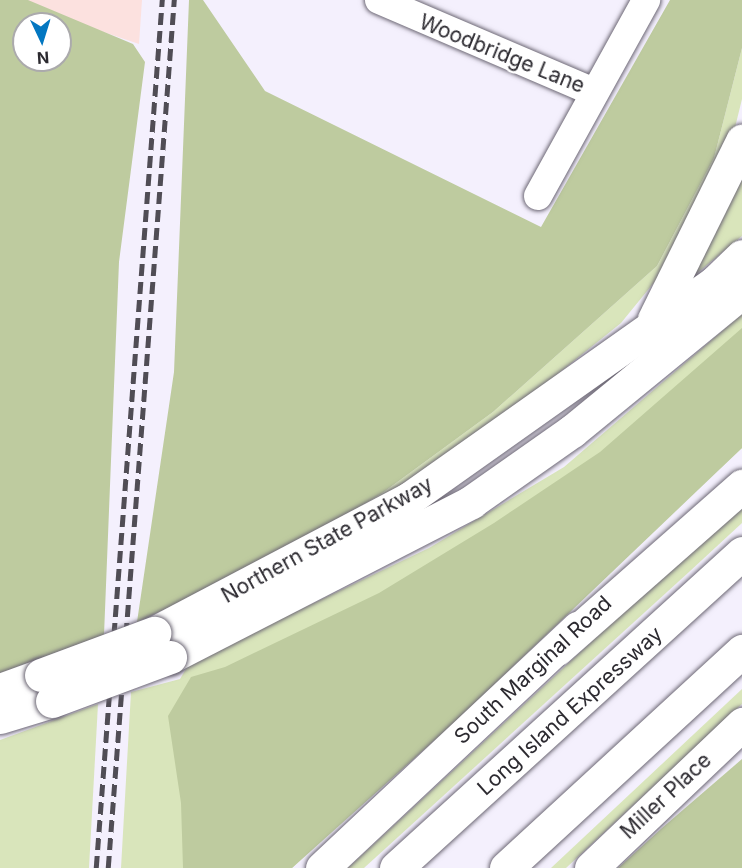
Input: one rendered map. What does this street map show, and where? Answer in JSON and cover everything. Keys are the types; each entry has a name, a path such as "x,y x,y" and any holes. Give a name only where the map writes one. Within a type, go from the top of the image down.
{"main road":[{"path":"653,321 742,141"},
{"name":"Northern State Parkway","path":"162,645 410,498 545,405 653,321 716,282 742,256"},
{"name":"Northern State Parkway","path":"0,717 47,688 162,645 471,502 572,431 742,292"},
{"name":"South Marginal Road","path":"322,868 557,649 742,471"},
{"path":"557,649 742,486"},
{"name":"Long Island Expressway","path":"396,868 742,553"},
{"path":"506,868 742,651"},
{"name":"Northern State Parkway","path":"0,690 47,688"},
{"name":"Miller Place","path":"591,868 742,724"}],"street":[{"name":"Woodbridge Lane","path":"379,0 594,92"},
{"path":"538,196 646,0"}],"shaded area":[{"path":"9,0 142,0 139,44 72,21 72,12 44,12"}],"green space":[{"path":"0,0 28,0 57,12 12,12 12,72 72,72 72,18 133,44 145,62 119,262 104,635 0,673"},
{"path":"189,0 203,0 265,91 541,227 670,0 742,0 742,48 714,158 657,266 493,412 381,494 262,565 137,622 174,372"},
{"path":"742,48 742,99 728,156 678,253 621,323 508,414 391,495 262,565 381,494 493,412 657,266 714,158"},
{"path":"742,171 742,236 690,279"},
{"path":"742,314 742,448 292,868 121,868 131,692 180,679 190,662 429,548 564,467"},
{"path":"742,328 742,448 456,721 292,868 183,868 181,803 168,716 191,677 225,667 379,593 494,523 600,452"},
{"path":"742,502 742,523 364,868 348,868"},
{"path":"742,689 742,704 566,868 551,868"},
{"path":"98,704 89,868 0,868 0,740"},
{"path":"742,759 742,868 618,868 662,828"}],"railway":[{"path":"96,868 162,0"},
{"path":"108,868 174,0"}]}
